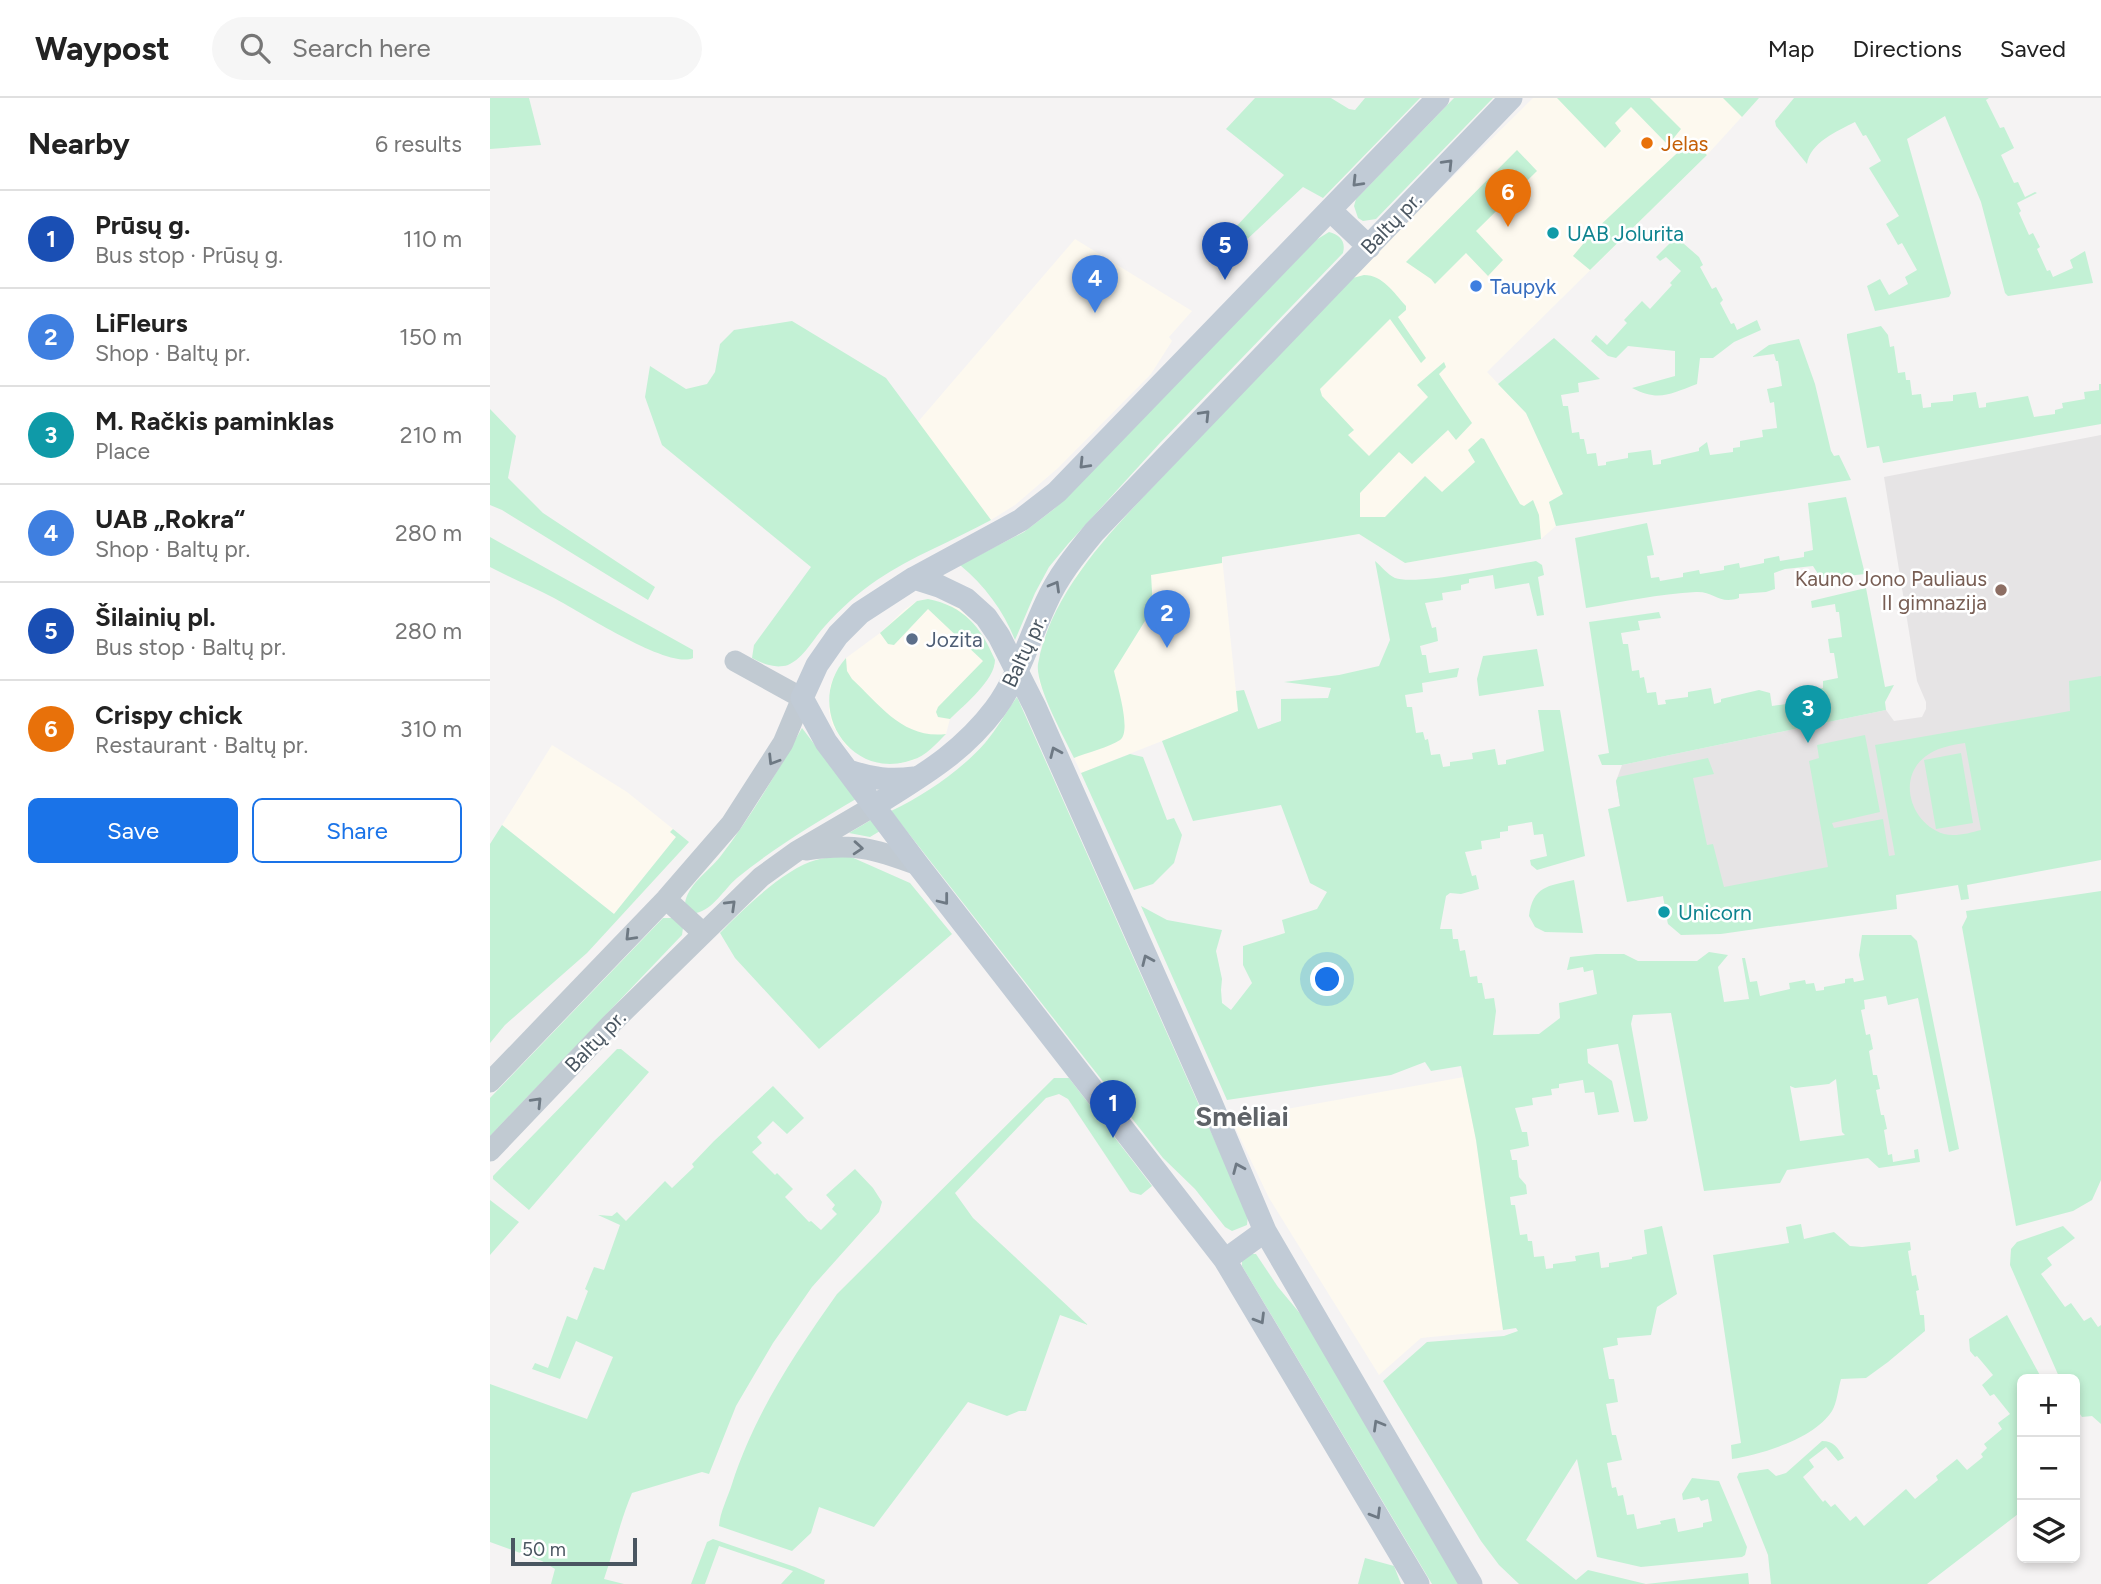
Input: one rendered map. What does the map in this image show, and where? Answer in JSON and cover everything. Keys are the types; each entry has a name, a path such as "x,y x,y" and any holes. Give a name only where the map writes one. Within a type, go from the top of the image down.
{"main road":[{"path":"1418,1584 1225,1260 918,865 826,742 802,698 817,665 838,635 860,613 914,578 1021,520 1057,492 1438,98"},
{"name":"Baltų pr.","path":"874,806 952,755 980,727 997,706 1047,600 1069,562 1094,532 1511,98"},
{"path":"1330,210 1369,247"},
{"path":"914,578 966,599 986,617 999,636 1209,1098 1265,1231 1471,1584"},
{"path":"849,771 882,780 917,778"},
{"path":"1225,1260 1265,1231"},
{"path":"1450,1547 1491,1584"}],"street":[{"path":"490,1082 666,899 748,800 783,743 802,698 735,661"},
{"name":"Baltų pr.","path":"490,1151 611,1024 761,877 797,851 874,806"},
{"path":"797,851 833,846 867,848 918,865"},
{"path":"666,899 702,933"}],"shaded area":[{"path":"1533,98 1759,98 1707,155 1487,372 1526,413 1563,494 1549,502 1556,526 1541,539 1405,563 1359,534 1222,557 1238,711 1081,773 1039,682 1038,666 1050,627 1077,574 1120,524 1349,279"},
{"path":"1075,239 1192,311 1169,337 1172,341 1151,374 1058,468 1015,505 991,520 917,423"},
{"name":"Kauno Jono Pauliaus II gimnazija","path":"2101,435 2101,850 1668,924 1663,896 1635,901 1616,781 1622,765 1886,710 1894,721 1922,717 1926,702 1917,681 1884,477"},
{"path":"928,599 959,608 992,652 995,665 974,696 950,719 946,734 926,753 901,763 871,760 846,746 832,725 829,711 830,686 846,658 880,633 904,610 917,601"},
{"path":"552,745 627,792 673,829 670,832 676,837 614,914 502,825"},
{"path":"1464,1077 1476,1140 1503,1330 1421,1338 1379,1375 1269,1198 1231,1119"}],"green space":[{"path":"490,98 529,98 541,145 490,149"},
{"path":"1255,98 1331,98 1355,110 1365,98 1420,98 1323,198 1303,187 1241,245 1230,248 1221,243 1284,175 1226,129"},
{"path":"1454,98 1493,98 1376,219 1363,221 1358,218 1354,206 1356,199"},
{"path":"1557,98 1650,98 1681,129 1668,145 1631,107 1615,123 1621,131 1605,148"},
{"path":"1723,98 1759,98 1742,117"},
{"path":"1794,98 1989,98 1986,100 2000,128 2004,127 2014,148 2001,155 2014,183 2018,182 2025,197 2037,193 2017,203 2029,235 2033,233 2040,247 2037,249 2047,271 2050,270 2053,277 2073,268 2070,260 2085,251 2093,283 2008,296 2005,293 1981,202 1945,116 1907,139 1951,293 1949,297 1875,311 1867,286 1880,279 1889,295 1908,284 1905,277 1917,270 1902,243 1898,245 1886,224 1899,216 1869,168 1881,161 1855,122 1819,144 1807,164 1776,126 1775,121"},
{"path":"1691,140 1707,155 1590,270 1573,256 1594,231"},
{"path":"1517,150 1537,171 1476,231 1503,260 1488,276 1466,253 1435,284 1406,262"},
{"path":"1329,232 1341,239 1344,245 1343,253 1160,443 1068,544 1049,567 1015,640 992,599 960,565 1024,532 1054,509 1316,240"},
{"path":"1676,237 1699,257 1703,265 1700,267 1712,289 1716,287 1723,300 1720,303 1731,324 1734,323 1737,330 1757,320 1761,330 1734,342 1713,358 1700,358 1697,384 1657,396 1632,388 1675,376 1675,351 1628,346 1616,358 1608,356 1591,341 1596,335 1607,345 1627,323 1624,320 1642,301 1650,309 1672,285 1670,283 1681,271 1666,257 1660,261 1656,257"},
{"path":"1364,275 1382,281 1406,306 1406,310 1398,317 1426,358 1421,363 1390,319 1320,389 1322,396 1354,430 1348,435 1369,456 1428,397 1417,385 1444,362 1446,367 1439,374 1472,423 1456,440 1448,430 1412,464 1399,452 1360,493 1360,517 1385,517 1425,476 1442,492 1475,462 1468,450 1481,438 1520,504 1524,506 1533,500 1539,515 1541,539 1405,563 1359,534 1222,557 1222,563 1151,575 1153,608 1114,671 1124,718 1123,735 1116,743 1074,758 1051,711 1038,673 1046,634 1059,605 1095,552 1138,503 1349,279"},
{"path":"792,321 886,378 991,520 904,563 877,580 837,613 799,658 788,665 774,666 752,658 754,645 811,567 662,445 645,397 650,366 686,389 707,384 715,372 720,344 734,330"},
{"path":"1881,326 1888,335 1890,347 1894,346 1898,373 1905,372 1906,380 1910,380 1912,395 1921,394 1923,408 1931,407 1931,403 1953,401 1953,395 1976,392 1979,408 1986,407 1986,403 2028,396 2034,417 2055,414 2055,410 2063,408 2062,403 2085,399 2084,392 2099,390 2101,384 2101,424 1883,463 1879,446 1867,448 1847,337 1847,334"},
{"path":"1554,338 1600,379 1578,383 1579,392 1561,395 1563,406 1568,406 1572,433 1579,432 1580,439 1584,439 1587,454 1596,453 1598,466 1628,458 1628,453 1651,450 1653,465 1661,464 1661,460 1699,451 1707,442 1710,455 1733,452 1733,448 1740,447 1740,441 1763,437 1762,430 1777,428 1774,402 1770,403 1767,389 1782,386 1778,361 1774,354 1752,357 1769,345 1799,339 1815,384 1831,451 1834,456 1839,455 1851,480 1556,526 1549,502 1563,494 1526,413 1498,384"},
{"path":"490,409 516,436 508,478 543,513 655,587 648,600 490,505"},
{"path":"1846,497 1865,574 1829,578 1820,577 1813,566 1785,569 1774,573 1775,589 1739,594 1739,598 1732,600 1696,592 1586,608 1575,538 1647,523 1654,555 1647,556 1651,578 1659,577 1660,581 1683,577 1683,573 1699,570 1700,574 1724,570 1724,566 1739,563 1740,568 1764,563 1764,559 1779,556 1780,561 1804,557 1804,552 1813,550 1808,503"},
{"path":"490,537 693,650 693,658 665,656 645,648 554,598 490,567"},
{"path":"1375,561 1392,577 1406,580 1442,577 1536,561 1542,565 1544,575 1538,577 1544,615 1537,616 1529,583 1495,589 1493,575 1469,579 1469,583 1461,585 1461,590 1442,593 1443,600 1425,603 1432,628 1436,627 1438,641 1420,646 1422,655 1426,655 1429,673 1459,668 1457,677 1422,683 1423,692 1405,695 1407,707 1412,707 1416,733 1423,732 1425,740 1428,739 1431,755 1440,754 1443,767 1450,766 1450,762 1473,759 1472,753 1495,749 1498,765 1506,764 1506,760 1544,751 1538,710 1560,710 1585,856 1537,870 1530,860 1547,856 1543,834 1534,835 1532,822 1508,826 1508,831 1500,832 1500,838 1481,841 1482,849 1465,852 1472,876 1476,875 1479,889 1461,894 1450,893 1446,896 1440,929 1452,929 1453,939 1458,939 1460,951 1465,950 1470,977 1477,976 1478,983 1482,983 1485,999 1494,998 1496,1011 1493,1035 1539,1034 1560,1018 1559,1003 1597,994 1593,970 1584,972 1583,967 1567,970 1570,957 1624,954 1638,961 1697,961 1709,952 1728,955 1718,967 1724,1002 1749,999 1742,958 1745,958 1750,982 1757,981 1760,996 1790,989 1789,983 1805,980 1806,984 1814,983 1816,991 1845,983 1845,979 1853,978 1854,982 1864,980 1859,955 1862,935 1911,935 1917,941 1959,1149 1949,1152 1918,998 1888,1005 1886,996 1864,1000 1865,1009 1861,1010 1866,1035 1870,1034 1873,1049 1869,1051 1873,1075 1877,1075 1880,1089 1876,1090 1887,1129 1884,1130 1888,1155 1892,1154 1893,1162 1915,1158 1914,1150 1918,1149 1920,1162 1879,1168 1868,1158 1787,1170 1780,1183 1704,1191 1671,1013 1633,1015 1631,1024 1648,1118 1646,1121 1634,1122 1618,1044 1587,1049 1588,1063 1612,1081 1619,1112 1598,1115 1594,1092 1585,1093 1583,1080 1559,1084 1559,1088 1551,1089 1552,1095 1532,1098 1533,1105 1515,1108 1522,1132 1527,1132 1529,1146 1510,1150 1512,1160 1517,1160 1519,1177 1526,1185 1527,1194 1510,1197 1511,1205 1515,1205 1520,1235 1527,1234 1528,1241 1532,1241 1534,1257 1544,1256 1546,1269 1553,1268 1553,1264 1576,1261 1575,1256 1599,1252 1601,1268 1609,1267 1609,1263 1647,1254 1644,1230 1662,1226 1677,1294 1657,1307 1651,1335 1617,1338 1618,1345 1603,1348 1609,1379 1614,1379 1618,1402 1606,1404 1612,1435 1616,1435 1622,1460 1607,1463 1612,1488 1616,1487 1618,1496 1623,1495 1627,1515 1634,1514 1637,1529 1675,1518 1678,1532 1703,1527 1703,1523 1712,1521 1708,1499 1701,1501 1699,1497 1683,1500 1682,1494 1692,1478 1719,1481 1747,1547 1742,1557 1641,1567 1597,1557 1577,1459 1526,1540 1576,1580 1588,1570 1646,1584 1519,1584 1499,1565 1481,1541 1383,1381 1427,1342 1504,1336 1518,1331 1516,1328 1503,1330 1476,1140 1461,1066 1431,1071 1425,1062 1391,1075 1227,1100 1141,906 1167,920 1222,930 1216,951 1222,979 1222,1003 1231,1010 1252,983 1243,965 1243,946 1285,933 1282,920 1317,909 1327,892 1310,883 1281,805 1193,821 1162,741 1238,711 1236,691 1244,690 1258,729 1281,721 1281,699 1328,698 1331,688 1284,682 1339,675 1379,666 1390,640","holes":["1836,1079 1842,1132 1845,1135 1800,1141 1790,1086 1795,1088 1829,1084"]},
{"path":"1866,588 1885,687 1894,685 1885,702 1886,710 1622,765 1602,765 1598,755 1609,753 1589,622 1659,612 1661,618 1638,621 1640,630 1621,633 1623,644 1628,644 1632,671 1639,670 1640,678 1644,677 1647,693 1656,692 1658,705 1666,704 1665,700 1688,697 1688,692 1711,688 1714,704 1721,702 1721,699 1759,690 1770,693 1772,706 1793,703 1793,699 1801,697 1800,692 1823,688 1823,681 1838,678 1834,653 1830,653 1828,639 1842,637 1839,612 1836,612 1835,604 1812,608 1811,601"},
{"path":"928,599 952,607 970,620 984,638 995,660 994,668 984,684 950,719 938,717 938,707 983,661 928,609 894,645 888,644 880,633 917,601"},
{"path":"1537,649 1544,686 1479,696 1477,679 1483,656"},
{"path":"846,658 847,671 852,679 883,710 917,731 946,734 922,756 889,764 869,760 852,750 839,735 831,717 829,697 834,677"},
{"path":"2101,676 2101,860 1967,885 1969,899 1961,900 1958,885 1896,895 1897,909 1721,934 1681,935 1668,924 1663,896 1627,902 1608,809 1620,806 1616,781 1618,777 1708,758 1714,774 1693,778 1707,845 1713,844 1724,887 1828,867 1809,761 1819,758 1817,745 1865,735 1880,812 1832,823 1834,828 1883,819 1889,856 1895,855 1875,745 2070,711 2069,681","holes":["1965,743 1981,830 1958,835 1944,834 1932,829 1915,810 1911,798 1912,774 1918,763 1929,754"]},
{"path":"1017,697 1248,1215 1247,1225 1232,1231 1225,1227 1195,1189 1163,1158 891,811 917,798 965,763 989,738"},
{"path":"802,728 856,799 765,856 737,878 708,908 696,913 685,904 690,891 720,857 742,826"},
{"path":"1961,753 1973,823 1936,829 1924,760"},
{"path":"1130,754 1143,757 1167,820 1174,818 1182,835 1174,863 1153,884 1134,890 1081,773"},
{"path":"871,820 880,831 870,837 849,833"},
{"path":"502,825 614,914 676,837 670,832 673,829 689,842 587,953 505,1025 490,1043 490,844"},
{"path":"849,856 910,883 952,934 819,1049 735,958 720,933 752,902 804,864"},
{"path":"1574,880 1583,933 1545,932 1535,927 1529,916 1538,893 1549,886"},
{"path":"2101,891 2101,1180 2092,1200 2073,1211 2016,1226 1962,927 1967,917 1966,911"},
{"path":"663,918 672,918 683,928 682,935 490,1136 490,1098"},
{"path":"617,1049 621,1049 649,1072 529,1210 493,1179 493,1176"},
{"path":"1054,1078 1069,1078 1152,1186 1141,1195 1130,1192 1068,1099 1059,1094 1046,1098 955,1193 973,1218 1088,1325 1060,1315 1026,1411 1007,1416 968,1402 874,1527 819,1507 811,1533 792,1551 719,1526 741,1458 764,1409 791,1362 837,1294"},
{"path":"773,1086 804,1118 787,1134 773,1121 757,1137 762,1143 752,1152 793,1189 785,1197 809,1222 821,1230 837,1214 832,1209 835,1205 826,1195 855,1169 882,1202 879,1212 812,1287 773,1343 736,1406 709,1474 702,1472 632,1493 604,1579 624,1584 551,1584 555,1569 542,1561 490,1542 490,1384 587,1419 613,1357 576,1341 560,1379 532,1369 535,1363 548,1368 567,1316 577,1320 594,1267 604,1270 620,1225 598,1215 612,1216 617,1212 626,1221 665,1181 672,1188 694,1167 692,1164 714,1141"},
{"path":"490,1200 519,1222 490,1255"},
{"path":"1801,1224 1804,1239 1834,1232 1850,1246 1910,1242 1911,1250 1908,1251 1912,1276 1916,1275 1919,1290 1916,1291 1920,1315 1924,1315 1925,1331 1866,1378 1841,1379 1832,1411 1813,1430 1786,1444 1732,1459 1731,1445 1741,1443 1713,1255 1789,1243 1786,1227"},
{"path":"2063,1226 2075,1238 2047,1258 2052,1265 2041,1274 2065,1307 2071,1303 2084,1321 2091,1317 2098,1327 2101,1325 2101,1424 2092,1416 2082,1417 2080,1414 2080,1374 2058,1374 2010,1265 2011,1249 2017,1242"},
{"path":"1247,1254 1256,1254 1303,1317 1462,1584 1432,1584 1242,1266 1242,1259"},
{"path":"2007,1315 2039,1374 2017,1374 2017,1515 1927,1584 1771,1584 1768,1555 1737,1477 1739,1473 1768,1469 1776,1476 1786,1473 1822,1441 1830,1442 1844,1458 1838,1461 1826,1447 1809,1460 1814,1467 1803,1477 1823,1502 1825,1500 1831,1507 1835,1504 1850,1521 1856,1516 1864,1526 1906,1489 1915,1499 1938,1480 1936,1476 1957,1459 1967,1470 1983,1457 1981,1454 1987,1448 1984,1444 2002,1429 1998,1423 2010,1414 1994,1394 1990,1396 1982,1385 1993,1375 1970,1351 1969,1339"},
{"path":"713,1539 795,1567 825,1580 824,1584 781,1584 793,1571 719,1546 705,1584 691,1584 707,1542"},
{"path":"1365,1558 1394,1566 1401,1584 1358,1584"},
{"path":"1748,1573 1749,1584 1646,1584"}],"place":[{"name":"Jelas","path":"1647,143"},
{"name":"Crispy chick","path":"1508,227"},
{"name":"UAB Jolurita","path":"1553,233"},
{"name":"Šilainių pl.","path":"1225,280"},
{"name":"Taupyk","path":"1476,286"},
{"name":"UAB „Rokra“","path":"1095,313"},
{"name":"Kauno Jono Pauliaus II gimnazija","path":"2001,590"},
{"name":"Jozita","path":"912,639"},
{"name":"LiFleurs","path":"1167,648"},
{"name":"M. Račkis paminklas","path":"1808,743"},
{"name":"Unicorn","path":"1664,912"},
{"name":"Prūsų g.","path":"1113,1138"}],"district":[{"name":"Smėliai","path":"1242,1116"}]}
